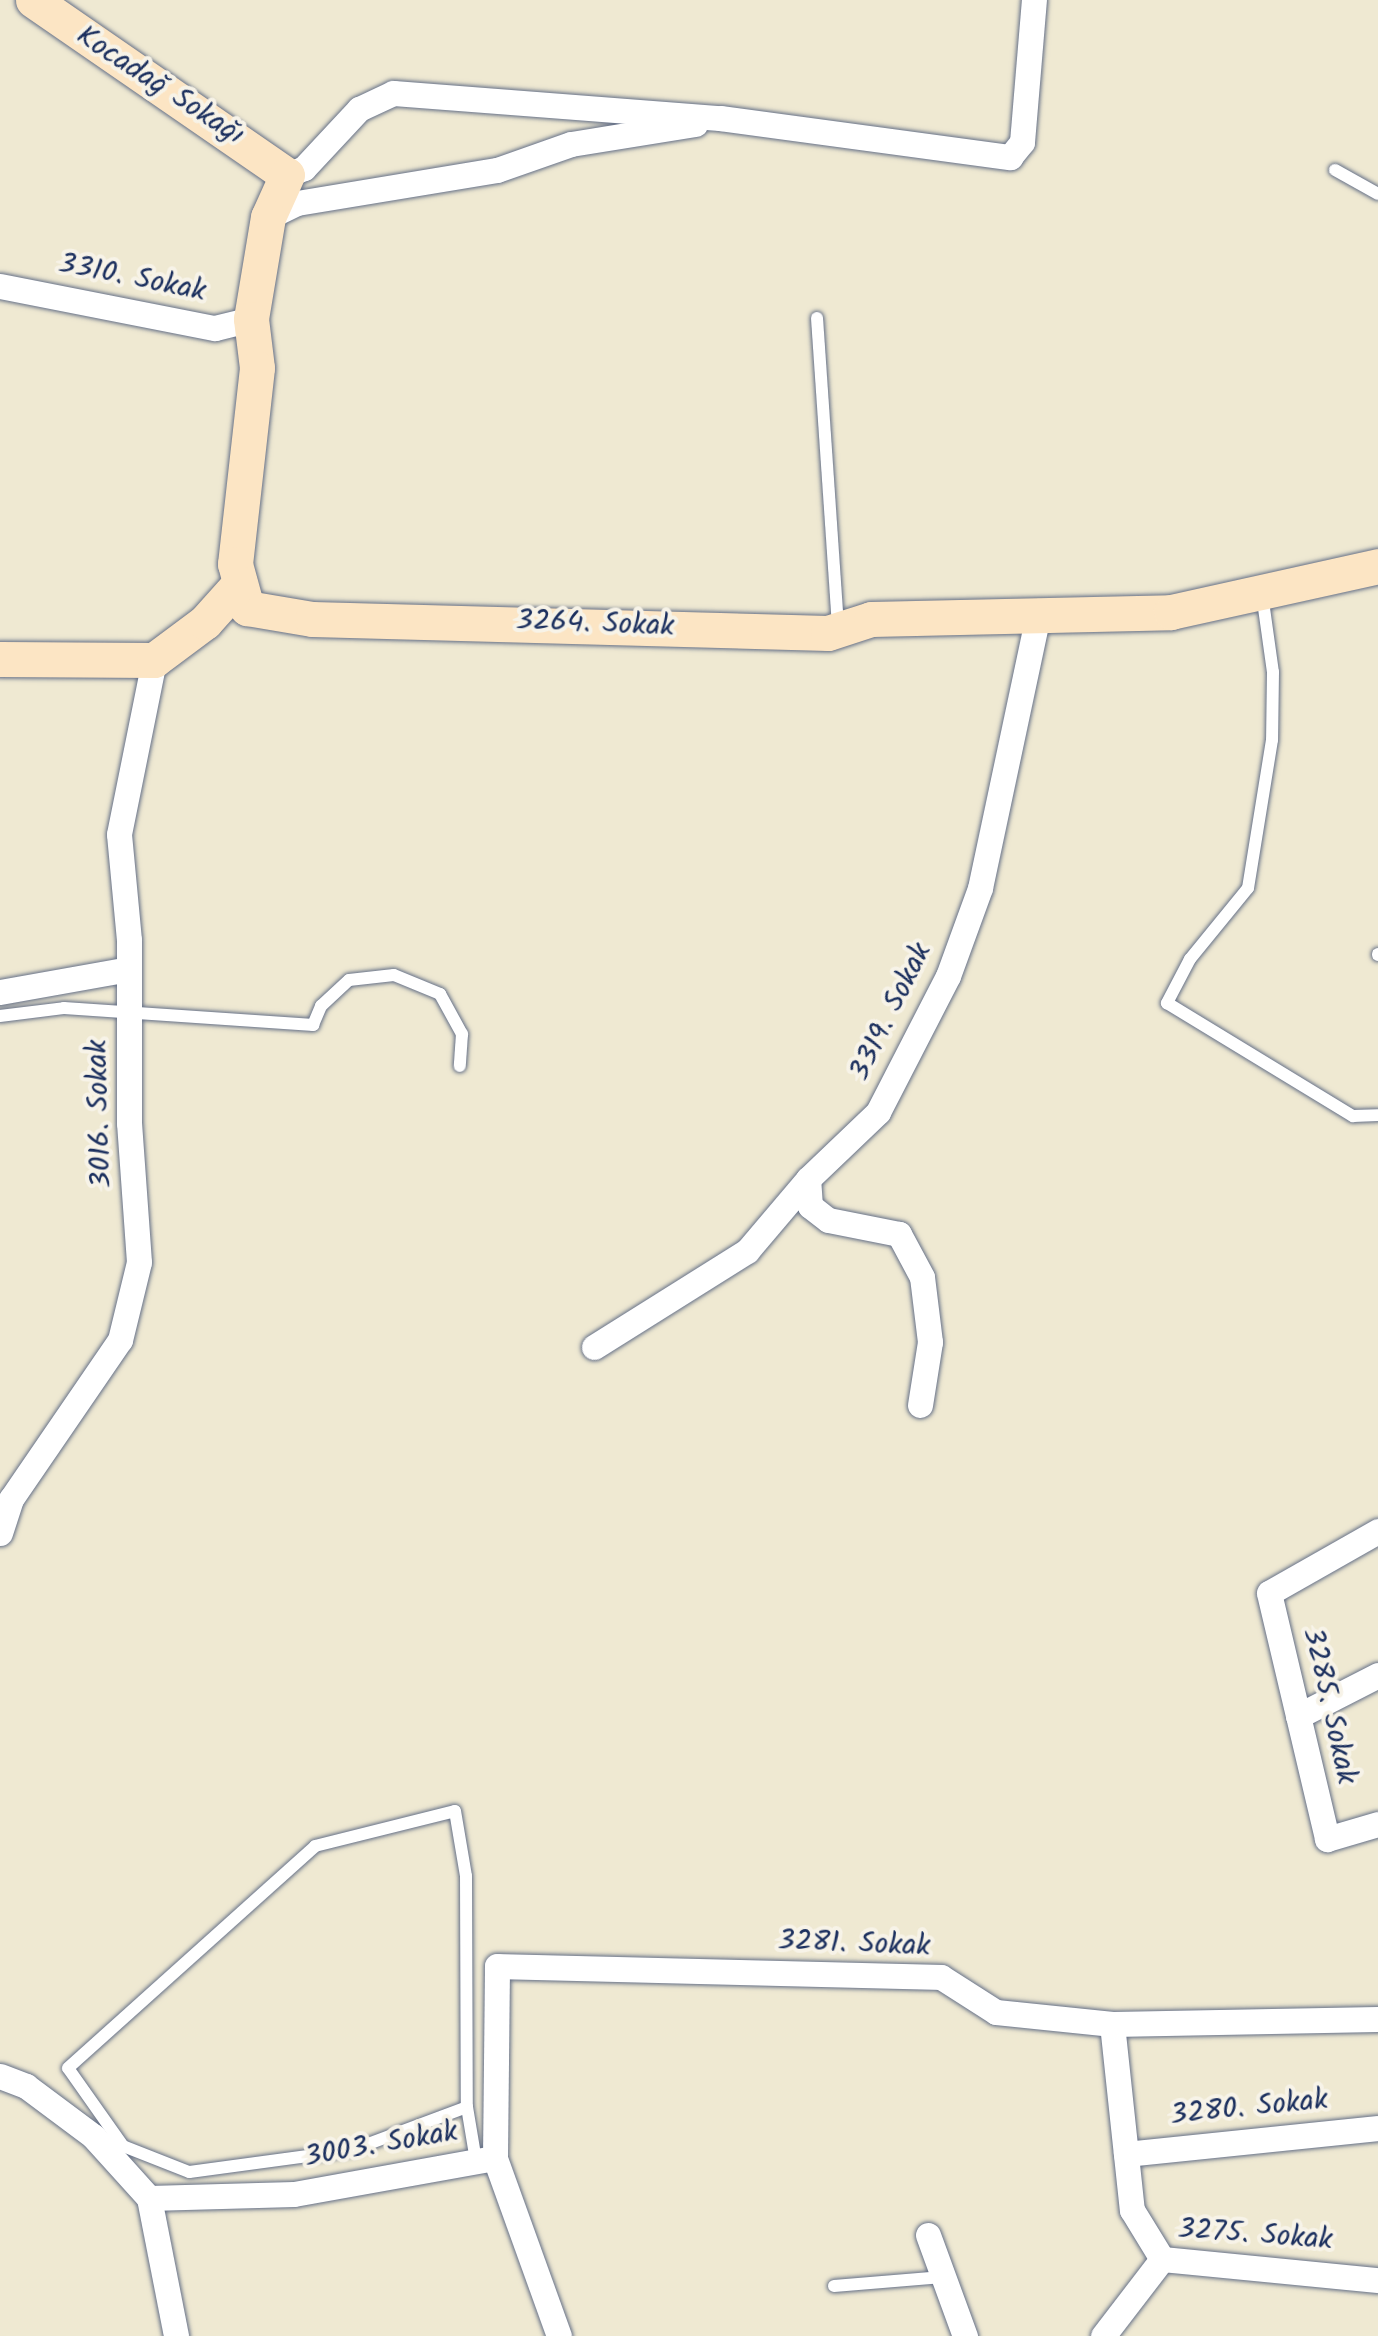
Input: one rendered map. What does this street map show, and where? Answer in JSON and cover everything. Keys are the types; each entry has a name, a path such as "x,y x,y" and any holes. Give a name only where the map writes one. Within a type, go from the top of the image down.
{"street":[{"name":"Kocadağ Sokağı","path":"32,0 286,175"},
{"path":"0,659 154,660 204,622 240,583 235,564 258,350 251,319 268,217 286,175 304,168 359,109 393,94 720,118 1010,157 1022,142 1034,0"},
{"path":"268,217 297,203 496,170 571,144 720,118"},
{"name":"3310. Sokak","path":"0,286 215,328 251,319"},
{"name":"3264. Sokak","path":"240,583 247,608 278,618 838,630 871,619 1039,611 1126,616 1378,566"},
{"name":"3319. Sokak","path":"594,1347 747,1251 808,1178 878,1112 948,976 980,888 1039,611"},
{"name":"3016. Sokak","path":"0,1533 12,1499 120,1340 139,1262 130,969 119,834 154,660"},
{"path":"0,992 130,969"},
{"path":"808,1178 810,1206 828,1220 899,1234 922,1277 930,1342 920,1405"},
{"name":"3285. Sokak","path":"1378,1531 1269,1593 1327,1839 1378,1824"},
{"path":"1298,1716 1378,1675"},
{"name":"3281. Sokak","path":"485,2160 498,1966 942,1978 996,2012 1112,2024 1378,2018"},
{"path":"1112,2024 1132,2210 1162,2260"},
{"path":"0,2076 26,2086 93,2136 149,2198 176,2336"},
{"name":"3280. Sokak","path":"1126,2154 1378,2128"},
{"name":"3003. Sokak","path":"149,2198 294,2194 485,2160 558,2336"},
{"path":"928,2235 965,2336"},
{"name":"3275. Sokak","path":"1104,2336 1162,2260 1378,2280"}],"lane":[{"path":"1335,170 1378,194"},
{"path":"817,318 838,630"},
{"path":"1261,592 1273,672 1272,740 1248,888 1190,959 1167,1003 1352,1116 1378,1115"},
{"path":"0,1016 129,1010 313,1025 321,1006 349,980 394,975 440,994 462,1034 460,1066"},
{"path":"467,2107 352,2150 190,2172 124,2146 68,2068 315,1846 455,1811 466,1876 467,2107 485,2160"},
{"path":"834,2286 943,2277"}]}
